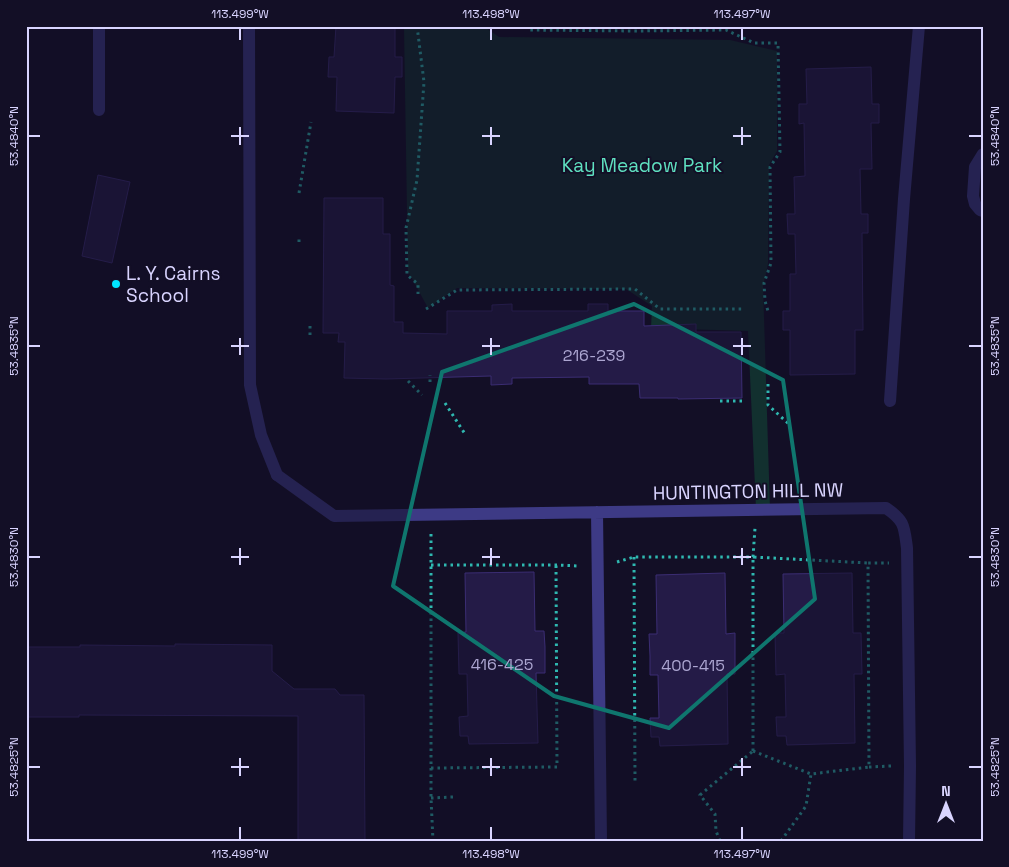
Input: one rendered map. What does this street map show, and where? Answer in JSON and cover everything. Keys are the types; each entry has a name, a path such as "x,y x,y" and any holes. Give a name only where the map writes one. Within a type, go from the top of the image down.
{"street":[{"path":"99,26 99,110"},
{"name":"HUNTINGTON HILL NW","path":"249,26 250,384 262,435 277,475 334,516 886,508 899,517 905,530 907,548 910,766 909,841"},
{"path":"890,401 904,199 919,26"},
{"path":"983,154 975,167 973,196 975,204 980,210 983,210"},
{"path":"598,512 601,841"}],"path":[{"path":"417,26 424,82 416,180 406,228 406,275 418,284 418,294"},
{"path":"527,26 528,30 726,30 754,43 778,43 780,152 770,167 771,263 764,283 765,301 768,311"},
{"path":"636,26 636,31"},
{"path":"299,193 311,122"},
{"path":"299,236 299,242"},
{"path":"426,309 458,290 635,289 660,309 742,309"},
{"path":"310,326 310,335"},
{"path":"430,375 430,382"},
{"path":"408,381 422,395"},
{"path":"768,384 768,405 790,425"},
{"path":"720,401 746,401"},
{"path":"445,403 465,434"},
{"path":"753,751 753,557 756,510"},
{"path":"431,514 431,798 433,841"},
{"path":"431,565 556,565 598,568 634,557 753,557 890,563"},
{"path":"634,557 635,781"},
{"path":"753,751 811,774 869,767 868,563"},
{"path":"431,768 557,767 556,565"},
{"path":"720,841 716,831 715,814 700,795 753,751"},
{"path":"781,841 806,806 811,774"},
{"path":"431,798 453,797"}],"highlighted area":[{"path":"634,304 783,380 815,599 669,728 554,696 393,586 442,372"}],"green space":[{"name":"Kay Meadow Park","path":"404,26 483,26 499,37 730,40 777,51 777,151 769,165 768,264 763,286 770,509 756,509 748,331 651,328 652,306 626,289 457,288 428,308 408,271"}],"building":[{"path":"336,26 395,26 395,57 402,57 402,77 395,77 394,113 336,111 337,77 328,77 329,57 334,57"},
{"path":"871,67 872,104 879,104 879,123 871,123 872,169 860,169 861,214 868,214 868,233 862,233 863,330 855,330 855,374 790,375 790,330 783,330 783,311 790,311 790,274 796,274 795,234 788,234 787,214 795,214 794,177 805,176 804,123 799,124 799,104 807,104 806,69"},
{"path":"98,175 130,182 112,263 82,256"},
{"path":"324,198 383,198 383,234 390,234 390,285 394,286 394,322 403,322 403,333 447,334 447,311 492,311 492,305 512,304 512,311 588,311 588,304 608,304 608,311 644,311 644,326 696,324 696,332 741,332 742,398 640,398 639,384 589,384 589,377 512,378 512,384 491,385 491,376 386,379 344,378 345,342 338,342 339,333 323,333"},
{"path":"534,572 535,631 544,631 545,647 545,673 536,673 538,743 469,744 468,736 460,736 459,717 468,716 467,674 459,674 458,633 466,632 465,573"},
{"path":"725,573 726,634 735,633 735,674 727,674 728,744 660,746 659,737 651,737 650,718 659,718 658,675 650,675 649,634 657,634 656,575"},
{"path":"852,573 853,633 861,633 862,674 854,674 855,743 787,745 786,736 777,736 776,717 786,717 785,674 776,675 775,633 784,633 783,574"},
{"path":"175,644 272,645 272,671 294,689 335,689 340,695 364,695 365,841 298,841 298,716 79,715 79,717 26,717 26,647 80,647 80,645 175,646"}],"place":[{"name":"L. Y. Cairns School","path":"116,284"}]}
